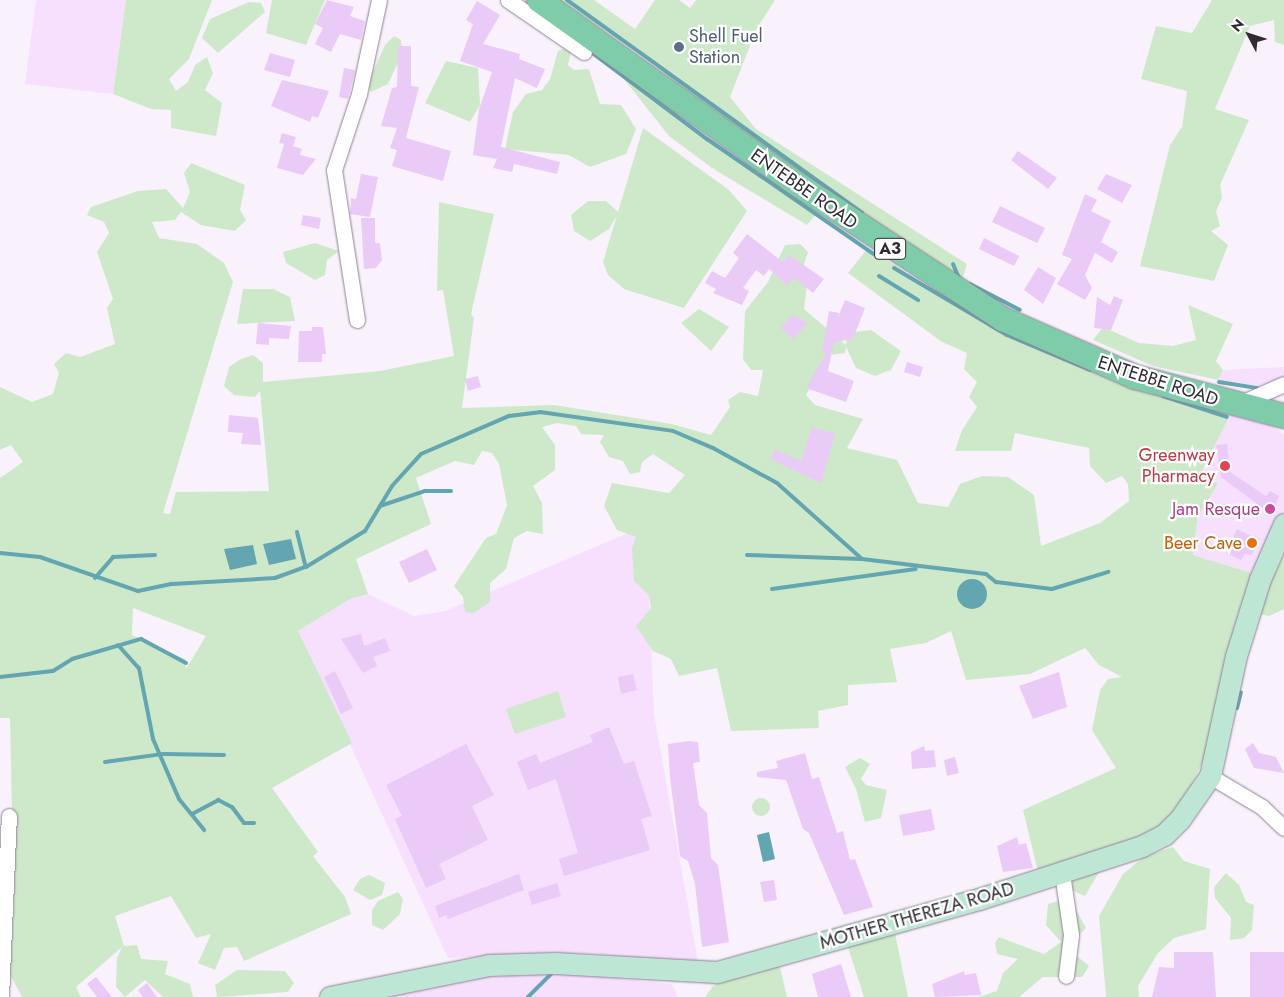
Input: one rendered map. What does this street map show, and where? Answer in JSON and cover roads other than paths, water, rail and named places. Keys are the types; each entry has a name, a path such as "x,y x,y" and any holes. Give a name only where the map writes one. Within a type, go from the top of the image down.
{"main road":[{"name":"ENTEBBE ROAD","path":"539,0 791,180 996,314 1134,377 1284,416"}],"street":[{"path":"357,320 334,170 359,94 379,0"},
{"path":"508,0 584,52"},
{"path":"1236,405 1284,384"},
{"name":"MOTHER THEREZA ROAD","path":"330,997 488,965 555,963 717,972 1062,873 1164,835 1210,776 1236,656 1260,578 1284,524"},
{"path":"1210,776 1262,806 1284,828"},
{"path":"1,997 9,816"},
{"path":"1062,873 1071,935 1066,976"}],"water":[{"path":"291,539 296,559 269,565 263,544"},
{"path":"253,545 257,564 230,570 224,549"},
{"path":"972,579 982,584 987,594 982,604 972,609 962,604 957,594 962,584"},
{"path":"769,832 775,859 763,862 757,835"}],"waterway":[{"path":"567,0 862,213"},
{"path":"587,49 707,139 874,254"},
{"path":"953,264 959,278"},
{"path":"894,268 1007,335 1090,370"},
{"path":"879,276 918,300"},
{"path":"970,284 1020,310"},
{"path":"1219,382 1258,388"},
{"path":"1163,396 1227,417"},
{"path":"0,553 40,557 138,591 172,584 275,578 306,567 365,531 392,486 421,454 509,416 540,412 673,431 713,448 777,483 862,559"},
{"path":"380,506 425,491 451,491"},
{"path":"297,532 306,567"},
{"path":"95,578 113,557 155,555"},
{"path":"747,555 862,559 986,574 996,582 1052,589 1108,572"},
{"path":"772,589 916,569"},
{"path":"0,677 53,671 72,659 141,639 186,663"},
{"path":"118,645 139,668 153,739 179,799 204,830"},
{"path":"1237,708 1241,692"},
{"path":"105,762 163,754 224,755"},
{"path":"192,814 218,800 232,807 244,823 254,823"},
{"path":"528,997 555,970"}],"place":[{"name":"Shell Fuel Station","path":"679,47"},
{"name":"Greenway Pharmacy","path":"1225,466"},
{"name":"Jam Resque","path":"1270,509"},
{"name":"Beer Cave","path":"1252,543"}]}
